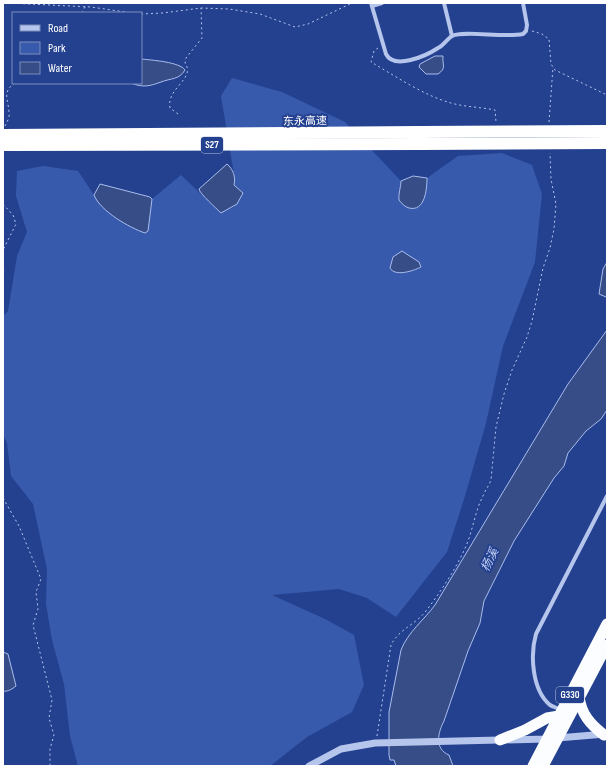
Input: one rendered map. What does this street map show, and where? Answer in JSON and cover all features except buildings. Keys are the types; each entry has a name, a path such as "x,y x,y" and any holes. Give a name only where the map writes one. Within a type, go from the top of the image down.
{"highway":[{"name":"东永高速","path":"4,130 607,142"},
{"name":"东永高速","path":"3,145 420,138 607,131"},
{"name":"G330","path":"543,766 560,713 607,624"},
{"name":"G330","path":"533,766 580,696 607,645"},
{"path":"580,696 583,714 589,722 605,734"},
{"path":"500,740 560,713"}],"street":[{"path":"382,3 372,4 388,58 395,61 408,60 438,48 452,36 467,33 514,36 526,31 527,25 523,3"},
{"path":"444,3 452,36"},
{"path":"560,713 550,705 541,694 537,686 533,645 536,634 607,496"},
{"path":"309,766 341,749 383,742 551,739 605,734"}],"path":[{"path":"8,3 87,7 124,12"},
{"path":"83,12 87,7 87,3"},
{"path":"142,14 201,8 247,12 296,27 308,24 352,3"},
{"path":"178,114 170,108 170,102 174,91 188,73 189,68 186,58 202,38 201,8"},
{"path":"526,31 542,34 549,39 552,67 549,122"},
{"path":"383,45 374,51 370,62 438,99 452,103 495,110 496,123 499,124"},
{"path":"552,67 564,75 607,95"},
{"path":"4,130 10,114 6,96 7,90 14,84"},
{"path":"375,743 378,736 391,645 398,633 416,622 424,613 444,585 466,546 482,497 489,488 496,427 504,394 532,321 542,273 554,229 556,204 551,178 550,149"},
{"path":"3,204 12,215 16,224 3,250"},
{"path":"3,268 5,273"},
{"path":"3,498 19,526 41,579 36,592 38,608 33,625 52,700 49,718 54,735 50,749 50,766"}],"green space":[{"path":"232,78 282,92 345,122 401,181 399,194 414,208 427,178 458,156 502,153 532,165 542,194 535,262 503,346 486,423 447,552 396,617 367,598 339,589 272,595 325,619 354,635 364,685 352,712 307,737 270,766 78,766 70,736 64,684 52,640 46,604 47,569 33,504 11,476 7,443 3,434 3,316 8,311 17,256 27,232 16,196 17,171 43,166 78,171 94,195 145,232 152,199 181,175 220,212 234,207 235,180 221,96"}],"water":[{"path":"435,56 443,56 444,66 441,72 438,74 426,74 419,67 420,64"},
{"path":"142,59 172,63 182,67 185,70 180,76 153,85 133,84 142,84"},
{"path":"227,164 234,173 234,185 243,193 237,204 221,213 199,189"},
{"path":"413,176 427,178 426,193 419,207 409,208 402,204 399,200 401,181"},
{"path":"100,184 150,197 152,199 148,231 145,233 132,227 116,218 102,207 94,195"},
{"path":"402,251 419,262 421,267 400,273 392,271 390,268 393,257"},
{"path":"607,262 606,297 599,294 603,269"},
{"name":"杨溪","path":"607,330 607,410 601,419 586,431 568,453 564,466 554,478 514,541 484,601 480,623 468,651 439,735 439,745 444,752 449,755 453,766 396,766 394,760 390,760 389,755 389,712 401,650 408,637 435,605 568,384"},
{"path":"3,652 8,654 16,686 5,691 3,691"}]}
